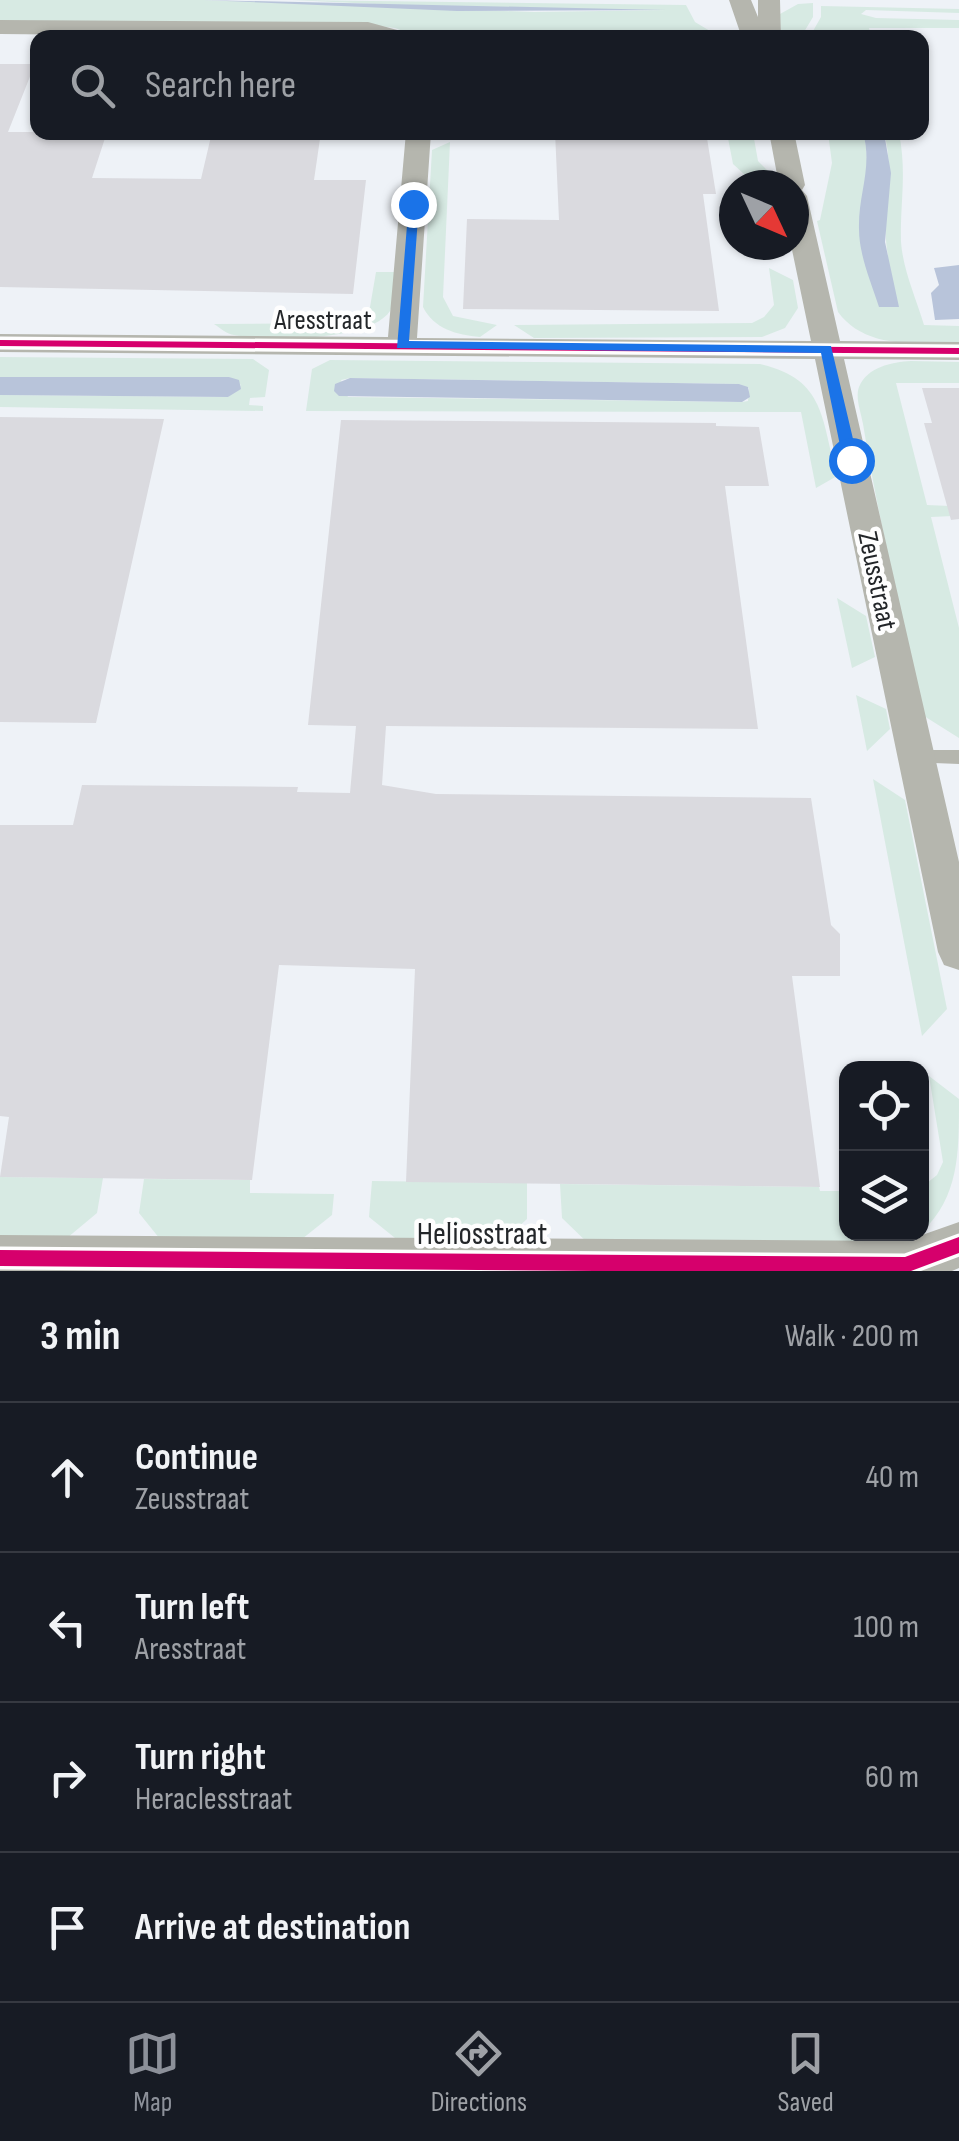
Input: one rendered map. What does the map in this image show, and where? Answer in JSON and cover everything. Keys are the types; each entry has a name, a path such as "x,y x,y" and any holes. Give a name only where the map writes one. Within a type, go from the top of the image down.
{"street":[{"path":"740,0 751,30"},
{"path":"769,0 769,30"},
{"path":"0,27 372,30"},
{"path":"402,346 418,140"},
{"path":"783,140 789,170"},
{"name":"Zeusstraat","path":"807,260 959,952"},
{"name":"Aresstraat","path":"0,343 959,351"},
{"name":"Heliosstraat","path":"0,1258 905,1265 959,1245"}],"lane":[{"path":"916,757 959,757"}],"shaded area":[{"path":"0,0 203,0 534,12 666,10 458,8 292,0 686,5 695,22 708,30 400,30 370,25 0,23"},
{"path":"813,3 813,17 805,30 781,30 780,14 798,4"},
{"path":"821,6 959,9 959,13 866,10 861,14 876,18 959,20 959,28 814,30 821,17"},
{"path":"728,140 754,140 758,161 767,170 740,170 733,164"},
{"path":"829,140 864,140 867,163 862,253 888,256 889,163 885,140 900,140 901,242 907,273 924,325 959,326 959,343 878,339 863,333 838,312 817,221 832,163"},
{"path":"450,142 443,297 453,316 497,325 480,337 447,329 433,321 423,307 432,150"},
{"path":"769,268 793,280 798,308 785,328 762,337 534,338 514,325 752,323 774,305"},
{"path":"376,272 396,272 393,302 379,321 362,328 317,337 270,338 231,334 214,324 349,321 370,307"},
{"path":"0,357 253,359 269,370 265,397 250,398 249,405 263,406 263,411 0,407 0,395 228,397 241,385 229,377 0,377"},
{"path":"330,360 760,364 782,371 809,391 823,419 837,476 816,488 801,412 306,411 312,369","holes":["341,380 739,384 749,388 748,401 348,397"]},
{"path":"911,361 959,362 959,383 896,383 927,505 950,506 953,516 931,517 959,628 959,738 924,716 858,400 859,387 874,370"},
{"path":"837,598 866,616 875,657 852,668"},
{"path":"856,695 886,709 890,729 867,751"},
{"path":"873,779 905,800 947,1009 922,1036"},
{"path":"929,1076 959,1099 954,1173 943,1204 929,1224 929,1181 943,1162"},
{"path":"0,1177 103,1178 97,1213 61,1243 0,1242"},
{"path":"144,1179 250,1180 250,1193 334,1194 332,1215 302,1239 164,1244 139,1213"},
{"path":"372,1181 527,1183 527,1219 504,1240 405,1246 369,1217"},
{"path":"560,1184 819,1187 820,1191 839,1191 839,1241 904,1241 594,1249 562,1218"}],"water":[{"path":"203,0 666,10 457,11"},
{"path":"865,140 885,140 891,173 885,242 899,307 879,307 861,249 859,216"},
{"path":"959,265 959,319 935,320 931,293 939,285 934,268"},
{"path":"0,377 229,377 239,380 241,389 228,397 0,395"},
{"path":"350,378 739,384 748,387 750,397 742,402 339,396 334,391 335,384"}],"building":[{"path":"0,64 30,64 30,77 8,132 30,132 30,140 104,140 92,178 201,179 210,140 320,140 314,180 366,180 353,294 0,287"},
{"path":"555,140 707,140 716,194 703,194 719,311 463,309 467,219 559,220"},
{"path":"922,388 959,388 959,519 951,520 924,423 932,423"},
{"path":"0,417 164,419 96,723 0,722"},
{"path":"341,420 716,423 759,427 769,486 725,486 758,729 386,726 382,785 436,794 811,798 831,925 840,934 840,976 792,976 820,1187 406,1182 415,969 279,965 252,1180 0,1177 9,1117 0,1116 0,825 73,825 82,785 298,787 297,792 350,793 356,726 308,725"}],"cycle path":[{"path":"0,343 959,351"},
{"path":"0,1258 905,1265 959,1245"}],"route":[{"path":"413,204 402,346 826,349 851,460"}]}
